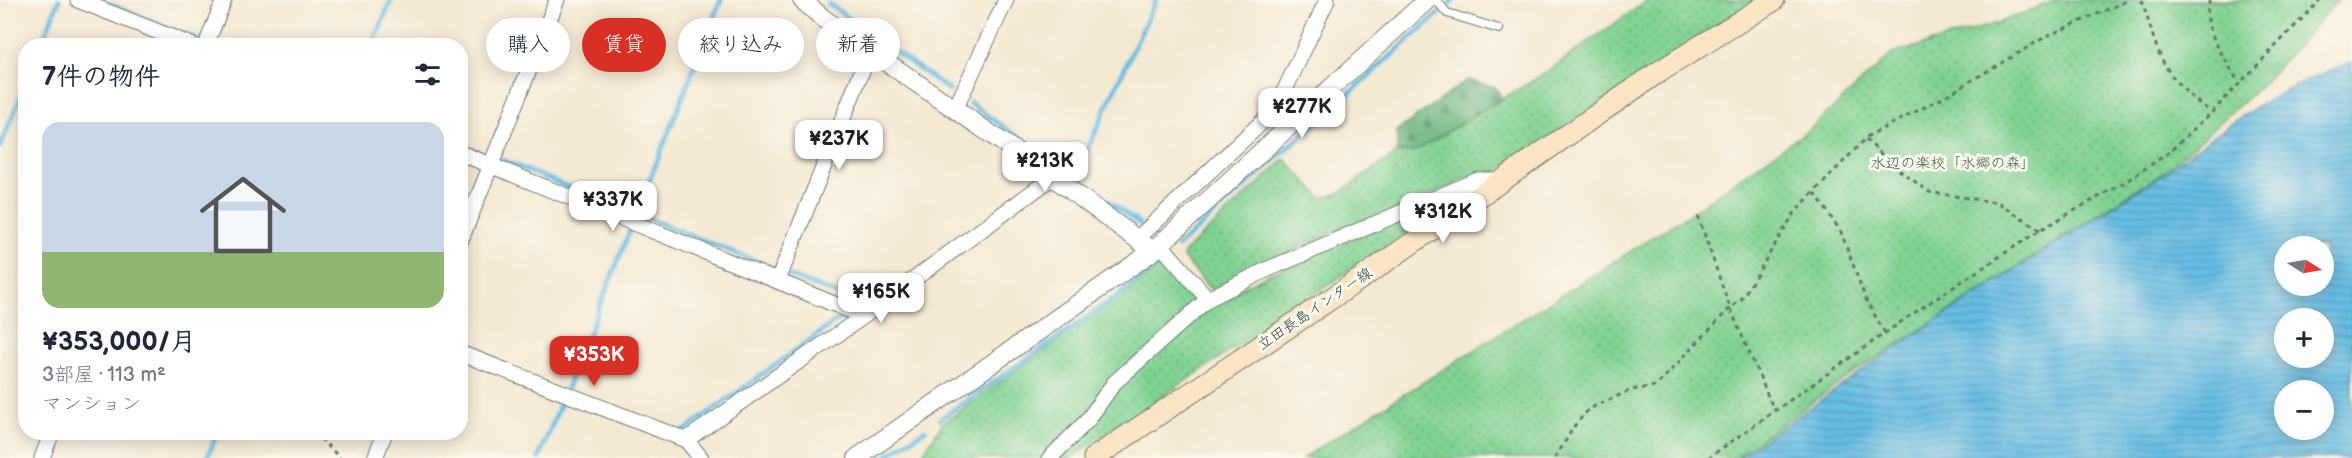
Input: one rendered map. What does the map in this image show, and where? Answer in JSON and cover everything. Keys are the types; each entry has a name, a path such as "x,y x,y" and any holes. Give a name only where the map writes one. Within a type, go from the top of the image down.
{"main road":[{"name":"立田長島インター線","path":"1094,458 1366,275 1499,180 1654,75 1774,0"}],"street":[{"path":"78,0 173,38"},
{"path":"209,38 224,0"},
{"path":"468,222 557,0"},
{"path":"802,0 826,18"},
{"path":"955,109 1006,0"},
{"path":"1137,239 1276,109 1327,0"},
{"path":"858,458 1156,247 1427,0"},
{"path":"900,71 1053,177 1137,239 1156,247 1208,299"},
{"path":"778,280 862,72"},
{"path":"468,156 864,316"},
{"path":"686,440 864,316 1053,177"},
{"path":"1050,458 1087,421 1114,383 1208,299 1266,270 1478,180 1499,180"},
{"path":"468,356 686,440 701,458"},
{"path":"42,458 49,440"},
{"path":"375,458 382,440"}],"lane":[{"path":"1436,0 1447,13 1499,29"}],"path":[{"path":"1555,458 1575,425 1589,410 1631,390 1656,386 1730,308 1741,300 1795,212 1866,139 2048,36 2129,0"},
{"path":"2142,0 2157,49 2170,77 2212,112"},
{"path":"2210,0 2205,10 2238,81"},
{"path":"1708,458 1886,333 2040,230 2125,182 2158,159 2212,112 2238,81 2320,0"},
{"path":"1866,139 1892,164 1929,192 1999,203 2040,230"},
{"path":"1815,193 1841,231 1866,300 1886,333"},
{"path":"1698,216 1730,308 1774,410"},
{"path":"322,440 340,458"}],"green space":[{"path":"1648,0 1759,0 1495,172 1473,176 1372,221 1336,231 1211,290 1183,257 1185,251 1285,159 1321,198 1339,193 1397,153 1416,151 1542,75"},
{"name":"水辺の楽校「水郷の森」","path":"2056,0 2338,0 2265,82 2167,170 1846,378 1735,458 1303,458 1685,217 1811,128 1892,54 1998,23"},
{"path":"1467,80 1495,87 1502,99 1416,151 1397,153 1397,131"},
{"path":"1474,187 1071,458 1057,458 1115,388 1214,302 1271,273"},
{"path":"1168,261 1195,294 1195,305 1043,458 920,458 942,424"}],"water":[{"path":"2352,62 2352,458 1738,458 1908,339 2168,171 2233,122 2302,83"}],"waterway":[{"path":"44,38 59,0"},
{"path":"99,0 194,38"},
{"path":"376,38 391,0"},
{"path":"636,214 721,0"},
{"path":"1074,178 1156,0"},
{"path":"1450,3 1453,0"},
{"path":"829,4 949,90"},
{"path":"1177,247 1438,14"},
{"path":"0,147 18,103"},
{"path":"970,103 1140,224"},
{"path":"468,147 485,154"},
{"path":"501,160 770,267"},
{"path":"567,388 631,228"},
{"path":"940,419 1125,291 1158,263"},
{"path":"787,275 865,305 896,283"},
{"path":"681,433 846,314"},
{"path":"539,458 562,400"},
{"path":"884,458 925,430"},
{"path":"207,458 215,440"}]}
